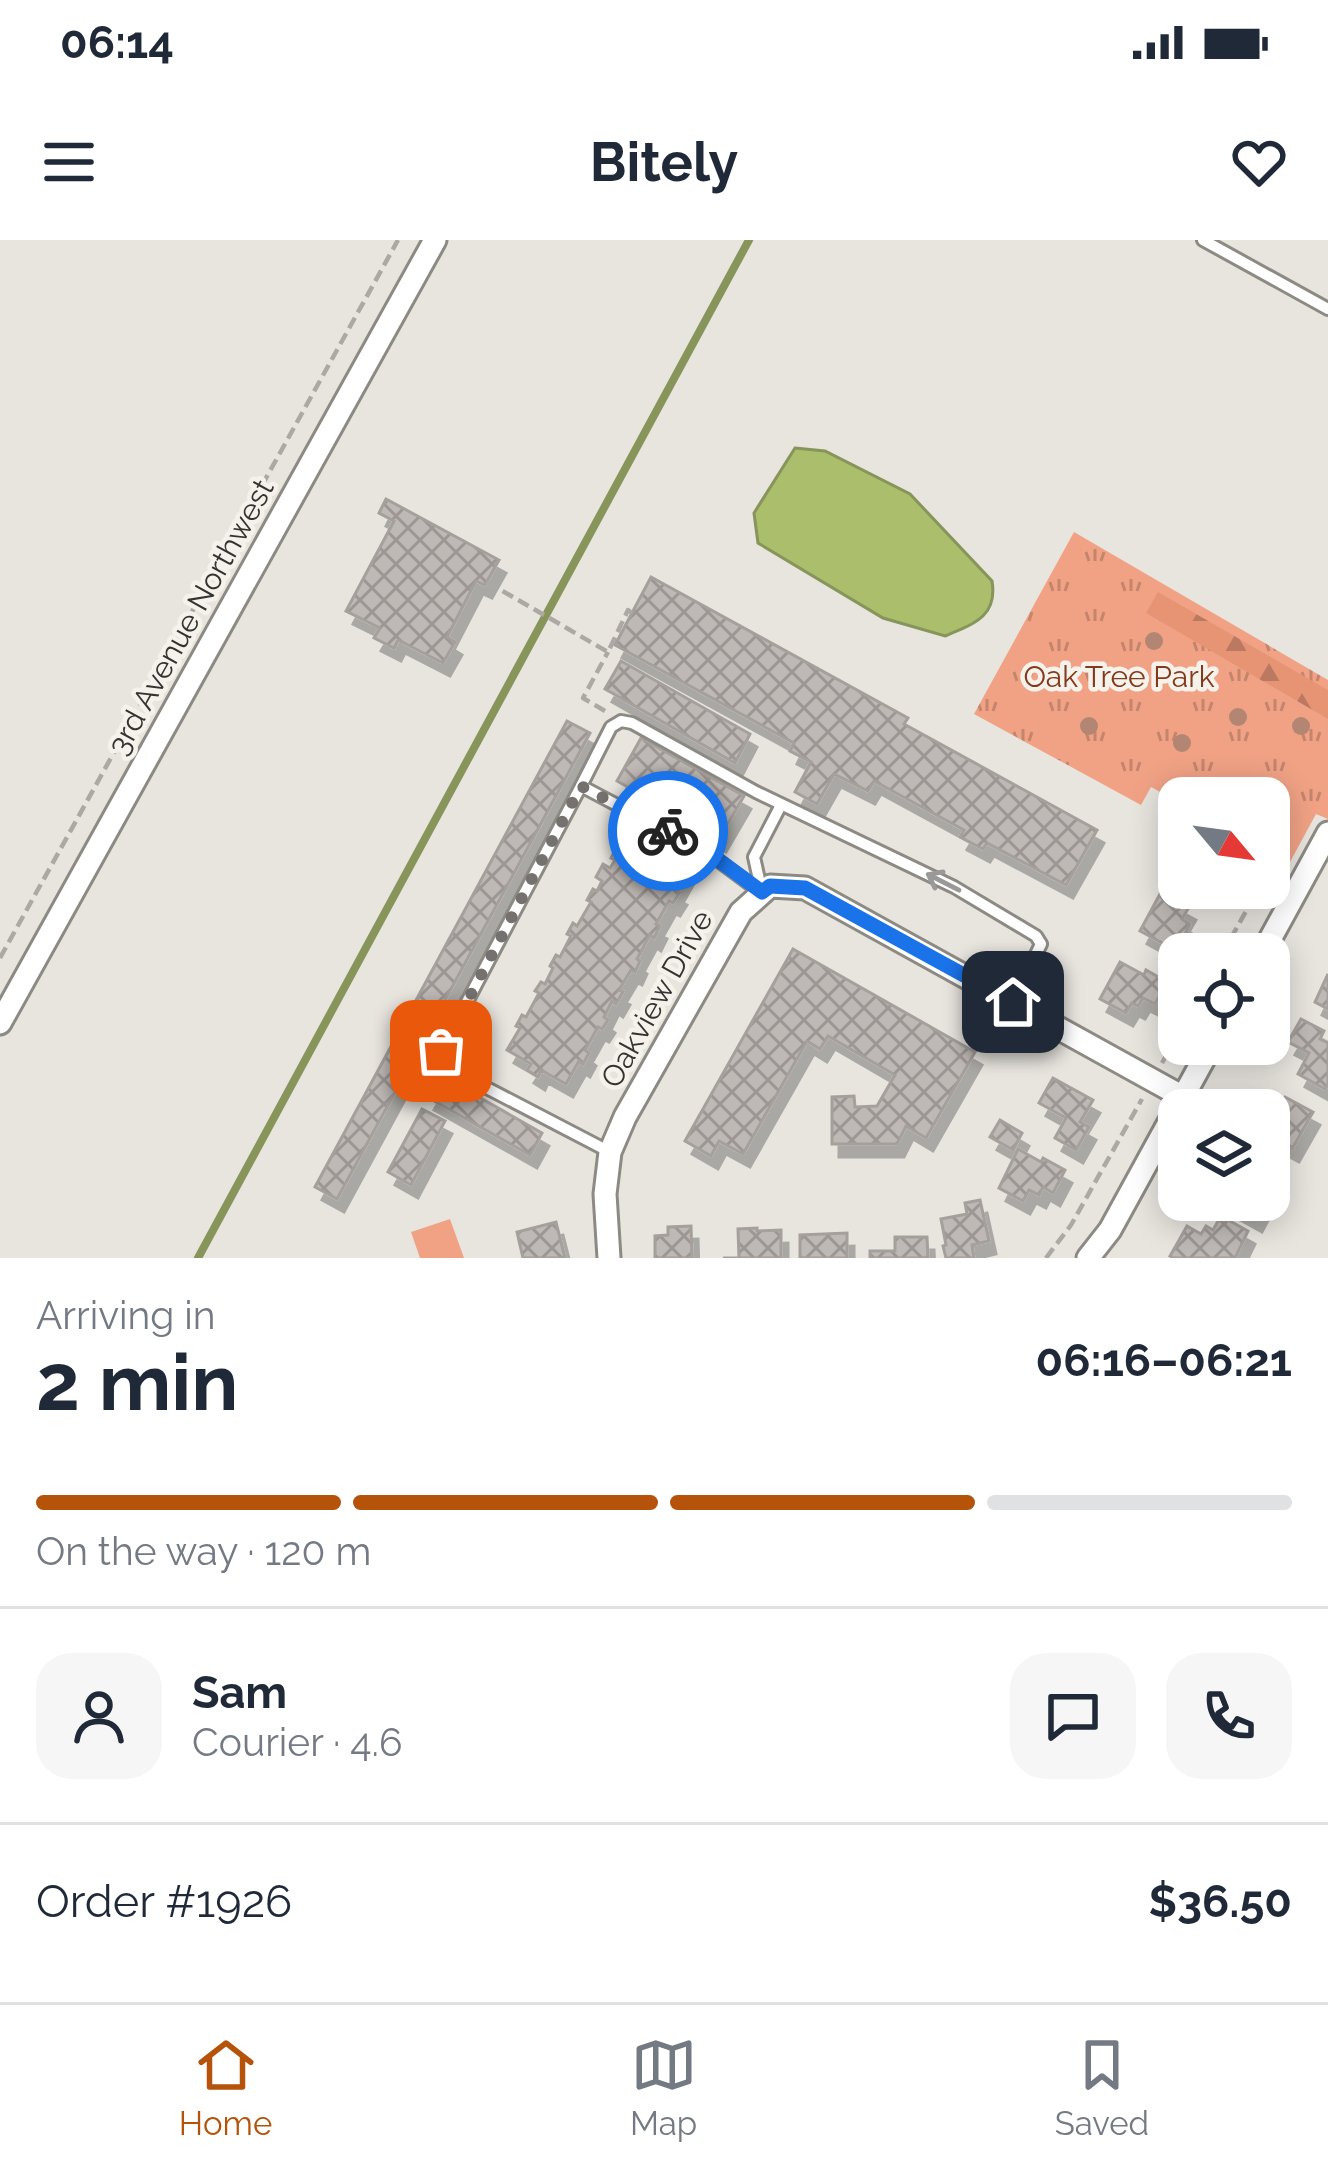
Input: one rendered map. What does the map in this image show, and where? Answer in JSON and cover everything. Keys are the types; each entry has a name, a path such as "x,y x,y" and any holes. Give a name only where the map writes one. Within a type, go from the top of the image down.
{"street":[{"name":"3rd Avenue Northwest","path":"0,1023 435,240"},
{"path":"1273,933 1328,833"},
{"path":"762,892 770,886 805,888 1171,1089"},
{"name":"Oakview Drive","path":"609,1258 605,1194 610,1152 625,1117 741,912 762,892"},
{"path":"1088,1258 1110,1229 1158,1143"}],"lane":[{"path":"1203,240 1328,309"},
{"path":"610,1152 458,1072 446,1063 441,1051 611,727 620,721 954,887 1036,935 1041,944 1013,1002"},
{"path":"581,786 709,853 762,892"},
{"path":"762,892 754,857 782,805"}],"path":[{"path":"0,958 398,240"},
{"path":"487,582 608,652"},
{"path":"620,721 583,698 628,610 632,613"},
{"path":"1046,1258 1071,1225 1161,1065"}],"green space":[{"name":"Oak Tree Park","path":"1074,532 1328,680 1328,819 1316,814 1290,862 1290,777 1158,777 1158,791 1151,787 1141,805 974,714"},
{"path":"1158,592 1328,690 1328,719 1146,613"},
{"path":"450,1219 464,1258 420,1258 411,1232"}],"shaded area":[{"path":"795,448 825,451 910,494 992,581 991,603 981,618 945,636 883,618 758,543 754,513"}],"building":[{"path":"386,499 499,560 485,585 476,581 447,637 455,642 443,663 398,640 394,648 374,638 380,628 346,611 394,521 379,513"},
{"path":"651,577 908,718 904,724 1097,830 1066,885 987,843 983,849 960,837 964,830 874,781 868,791 834,774 817,804 795,792 811,762 790,751 794,743 615,645"},
{"path":"621,661 750,734 735,763 605,689"},
{"path":"567,721 590,733 337,1199 315,1187"},
{"path":"641,738 744,796 719,839 617,781"},
{"path":"628,835 688,869 676,890 680,892 673,903 669,901 654,938 650,935 637,959 635,972 631,970 619,990 623,992 616,1004 612,1001 604,1017 608,1020 602,1029 598,1027 583,1064 579,1061 566,1084 541,1070 538,1077 527,1070 531,1064 507,1050 522,1015 526,1017 539,993 535,991 541,982 545,984 550,966 571,936 567,934 573,923 577,926 593,889 597,891 602,881 596,877 603,864 610,868 617,846 621,848"},
{"path":"1158,898 1158,909 1188,909 1182,919 1190,924 1188,933 1158,933 1158,941 1140,931"},
{"path":"793,949 975,1052 926,1138 906,1126 897,1144 832,1144 832,1097 854,1096 855,1107 877,1106 895,1075 828,1036 820,1049 807,1041 743,1154 719,1141 711,1156 685,1141"},
{"path":"1120,962 1158,977 1155,1004 1143,998 1126,1013 1100,999"},
{"path":"1328,974 1328,1009 1315,1002"},
{"path":"1301,1019 1324,1031 1320,1039 1328,1043 1325,1089 1298,1074 1309,1053 1290,1043"},
{"path":"440,1075 542,1133 530,1155 427,1097"},
{"path":"1053,1078 1093,1100 1080,1122 1089,1127 1076,1150 1055,1138 1066,1118 1039,1103"},
{"path":"1290,1100 1313,1112 1290,1148"},
{"path":"422,1109 445,1121 411,1185 388,1172"},
{"path":"1000,1120 1022,1133 1013,1150 990,1137"},
{"path":"1018,1149 1065,1170 1053,1193 1043,1187 1039,1195 1029,1190 1023,1201 999,1188"},
{"path":"980,1200 989,1241 972,1245 974,1258 946,1258 941,1219 967,1214 965,1203"},
{"path":"1218,1221 1230,1221 1248,1231 1235,1258 1170,1256 1187,1226 1201,1234 1206,1226 1213,1230"},
{"path":"556,1222 565,1258 523,1258 517,1232"},
{"path":"691,1226 692,1258 655,1258 655,1236 668,1235 668,1227"},
{"path":"738,1229 781,1230 781,1258 739,1258"},
{"path":"847,1233 847,1258 800,1258 800,1235"},
{"path":"895,1237 927,1237 928,1258 870,1258 870,1251 895,1251"}],"waterway":[{"path":"198,1258 749,240"}],"way so far":[{"path":"441,1051 581,786 668,831"}],"route":[{"path":"668,831 709,853 762,892 770,886 805,888 1013,1002"}]}
